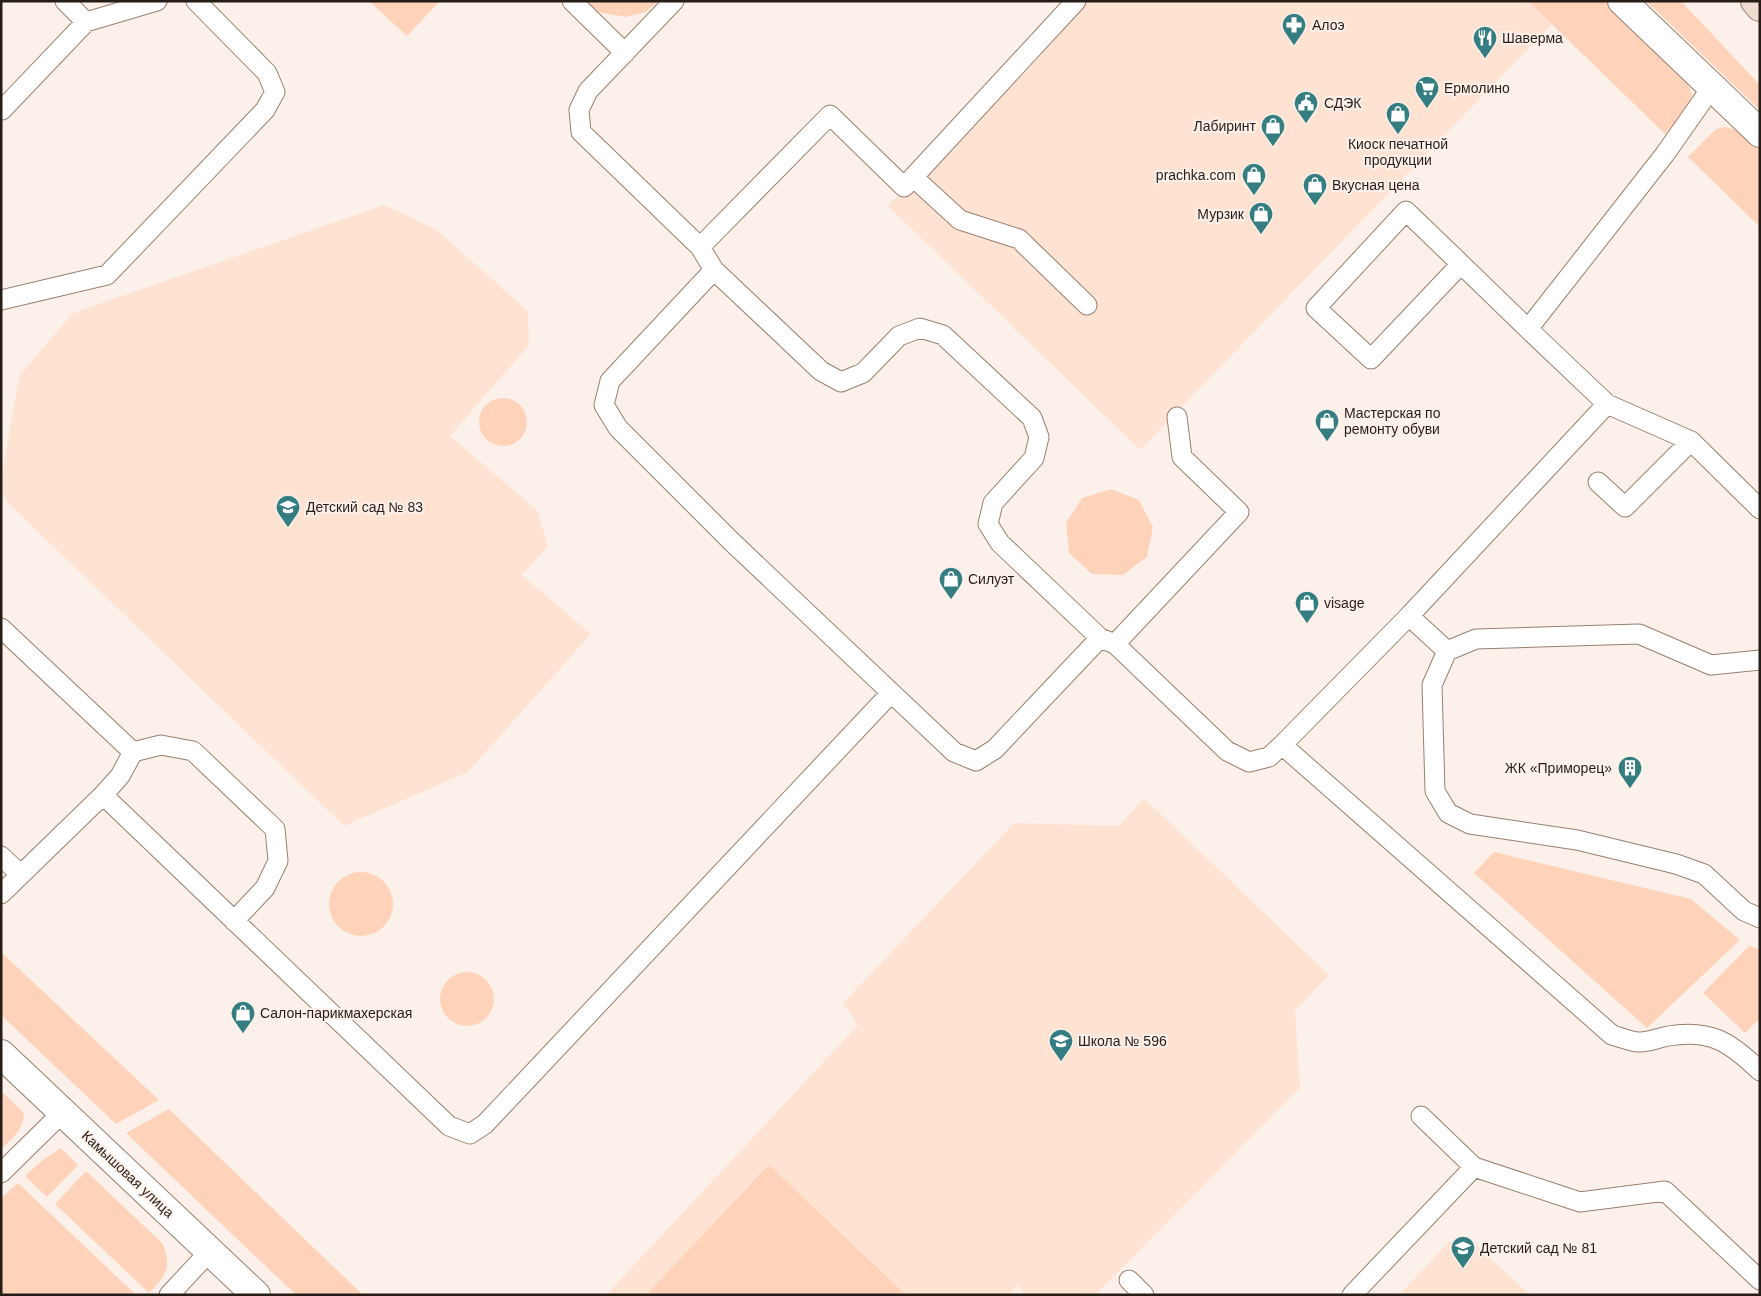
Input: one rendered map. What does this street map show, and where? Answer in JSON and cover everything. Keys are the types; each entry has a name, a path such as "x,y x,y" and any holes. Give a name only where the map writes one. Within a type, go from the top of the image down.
{"main road":[{"path":"1754,1 1760,7"}],"street":[{"path":"1622,1 1760,132"},
{"name":"Камышовая улица","path":"1,1054 256,1295"}],"lane":[{"path":"65,1 86,22"},
{"path":"2,110 86,22 157,1"},
{"path":"1,300 107,275 265,110 275,92 267,73 196,1"},
{"path":"572,1 625,53"},
{"path":"674,1 588,91 579,110 581,132 700,247 714,270 821,371 841,382 863,373 899,336 920,328 943,335 1032,418 1039,438 1034,458 993,503 988,524 1000,543 1226,751 1249,762 1268,757 1282,744 1409,616 1607,404"},
{"path":"700,247 830,115 904,186 1076,1"},
{"path":"1528,329 1665,154 1712,88"},
{"path":"914,177 960,220 1020,239 1088,305"},
{"path":"1461,264 1371,360 1316,308 1406,211 1607,404 1691,441 1760,509"},
{"path":"714,270 610,381 604,405 618,428 731,542 954,752 976,761 995,749 1239,512 1182,457 1177,417"},
{"path":"1598,482 1625,507 1691,441"},
{"path":"1409,616 1447,651"},
{"path":"1,628 133,752"},
{"path":"1760,660 1711,665 1639,634 1476,639 1447,651 1432,685 1435,791 1448,813 1470,824 1577,840 1676,864 1704,874 1744,912 1760,918"},
{"path":"103,795 449,1126 470,1134 485,1124 891,693"},
{"path":"1282,744 1612,1034 1639,1042 1670,1036 1699,1034 1724,1041 1760,1071"},
{"path":"1,894 103,795 120,776 133,752 161,745 193,751 275,829 278,861 265,888 234,921"},
{"path":"1,856 20,874"},
{"path":"1,1173 63,1112"},
{"path":"1421,1116 1474,1167 1580,1202 1665,1191 1760,1280"},
{"path":"1352,1295 1474,1167"},
{"path":"169,1295 210,1251"},
{"path":"1129,1280 1144,1295"}],"shaded area":[{"path":"369,1 440,1 407,36"},
{"path":"583,1 659,1 646,12 626,17 597,12"},
{"path":"1087,1 1535,1 1555,21 1140,450 888,206"},
{"path":"1528,1 1607,1 1686,78 1692,95 1689,105 1665,134"},
{"path":"1646,1 1681,1 1760,85 1760,110"},
{"path":"1726,127 1741,132 1760,150 1760,227 1688,157 1716,129"},
{"name":"Детский сад № 83","path":"384,205 437,230 528,311 529,345 450,436 537,510 548,546 522,575 591,634 468,772 344,826 8,503 1,490 19,376 73,313"},
{"path":"498,398 508,398 520,405 527,417 527,427 520,439 508,446 498,446 490,442 483,435 479,427 479,417 483,409 490,402"},
{"path":"1111,489 1139,500 1153,527 1147,557 1123,575 1092,574 1069,553 1066,523 1082,498"},
{"name":"Школа № 596","path":"1144,798 1329,975 1295,1011 1300,1088 1095,1295 1026,1295 1017,1285 1007,1295 606,1295 858,1025 843,1003 1014,823 1119,826"},
{"path":"1494,852 1691,899 1740,940 1647,1028 1474,873"},
{"path":"361,872 379,878 387,886 393,904 387,922 379,930 361,936 343,930 335,922 329,904 335,886 343,878"},
{"path":"1749,946 1760,949 1760,1018 1745,1033 1703,993"},
{"path":"1,952 159,1100 116,1124 1,1015"},
{"path":"462,972 472,972 482,976 490,984 494,999 490,1014 482,1022 472,1026 462,1026 452,1022 444,1014 440,1004 440,994 444,984 452,976"},
{"path":"1,1091 24,1113 19,1129 1,1149"},
{"path":"169,1109 363,1295 296,1295 126,1133"},
{"path":"61,1148 78,1165 47,1197 25,1176 44,1159"},
{"path":"769,1165 906,1295 646,1295"},
{"path":"86,1171 163,1244 167,1259 166,1271 149,1293 55,1204"},
{"path":"18,1183 136,1295 1,1295 1,1198"},
{"name":"Детский сад № 81","path":"1449,1242 1474,1243 1530,1295 1399,1295"}],"place":[{"name":"Алоэ","path":"1294,46"},
{"name":"Шаверма","path":"1485,59"},
{"name":"Ермолино","path":"1427,109"},
{"name":"СДЭК","path":"1306,124"},
{"name":"Киоск печатной продукции","path":"1398,135"},
{"name":"Лабиринт","path":"1273,147"},
{"name":"prachka.com","path":"1254,196"},
{"name":"Вкусная цена","path":"1315,206"},
{"name":"Мурзик","path":"1261,235"},
{"name":"Мастерская по ремонту обуви","path":"1327,442"},
{"name":"Детский сад № 83","path":"288,528"},
{"name":"Силуэт","path":"951,600"},
{"name":"visage","path":"1307,624"},
{"name":"ЖК «Приморец»","path":"1630,789"},
{"name":"Салон-парикмахерская","path":"243,1034"},
{"name":"Школа № 596","path":"1061,1062"},
{"name":"Детский сад № 81","path":"1463,1269"}]}
